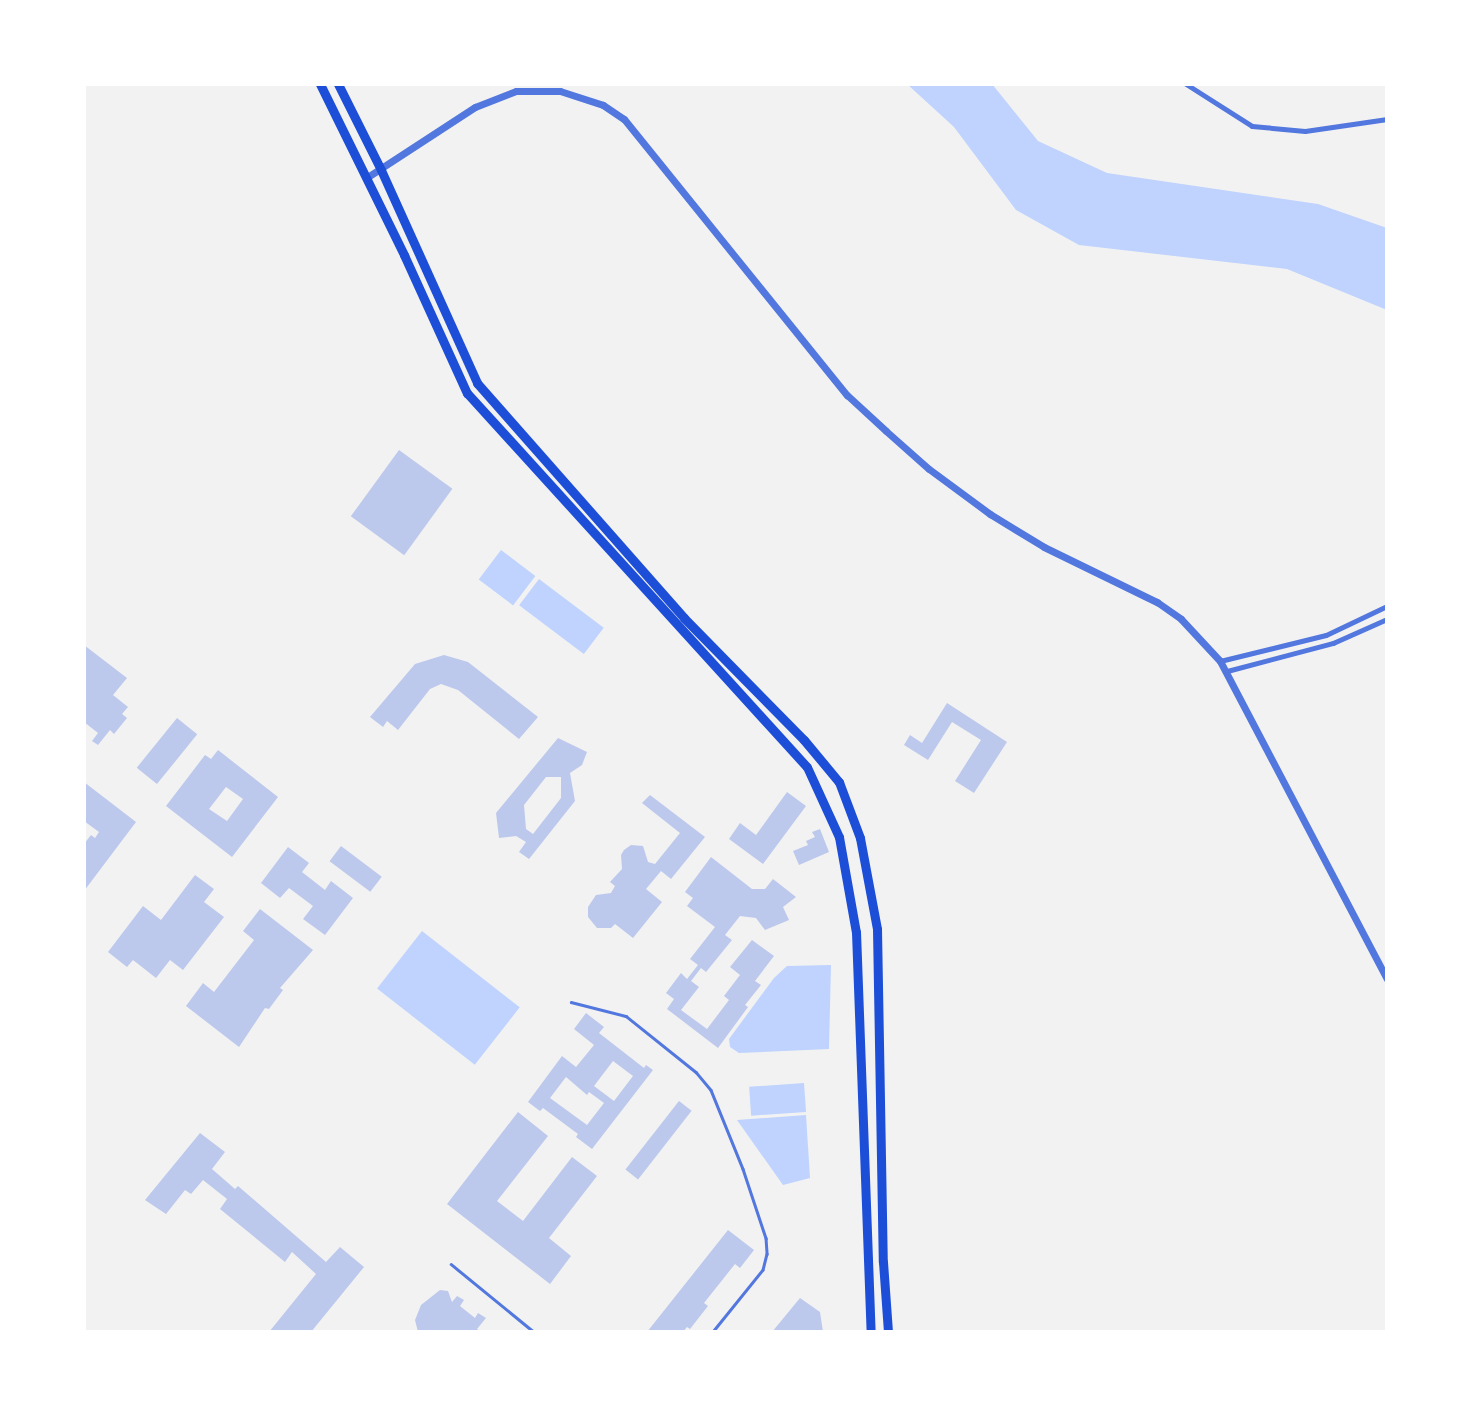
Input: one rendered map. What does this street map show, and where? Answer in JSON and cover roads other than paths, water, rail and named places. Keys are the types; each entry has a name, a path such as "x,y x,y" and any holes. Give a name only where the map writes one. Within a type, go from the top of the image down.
{"highway":[{"path":"320,84 467,393 807,767 839,837 856,932 871,1332"},
{"path":"338,84 381,170 477,383 684,618 804,740 839,782 860,838 877,929 883,1262 888,1332"}],"street":[{"path":"1186,84 1252,126 1305,131 1387,119"},
{"path":"366,178 475,107 506,94 538,89 560,90 603,105 624,120 847,395 929,469 990,514 1044,547 1157,602 1181,619 1220,661 1387,979"},
{"path":"1220,661 1326,635 1387,606"},
{"path":"1227,671 1333,643 1387,619"}],"lane":[{"path":"571,1002 626,1016 696,1072 711,1090 743,1169 766,1238 767,1254 763,1270 713,1332"},
{"path":"451,1264 534,1332"}],"water":[{"path":"907,84 992,84 1038,141 1107,173 1318,204 1387,228 1387,310 1287,269 1079,245 1016,210 954,127"},
{"path":"501,550 535,576 513,605 479,580"},
{"path":"539,579 604,628 584,654 519,605"},
{"path":"422,931 520,1007 475,1065 377,989"},
{"path":"831,965 829,1049 739,1053 730,1047 729,1039 774,978 787,966"},
{"path":"804,1083 806,1112 751,1116 749,1087"},
{"path":"806,1115 810,1178 783,1185 737,1120"}]}
